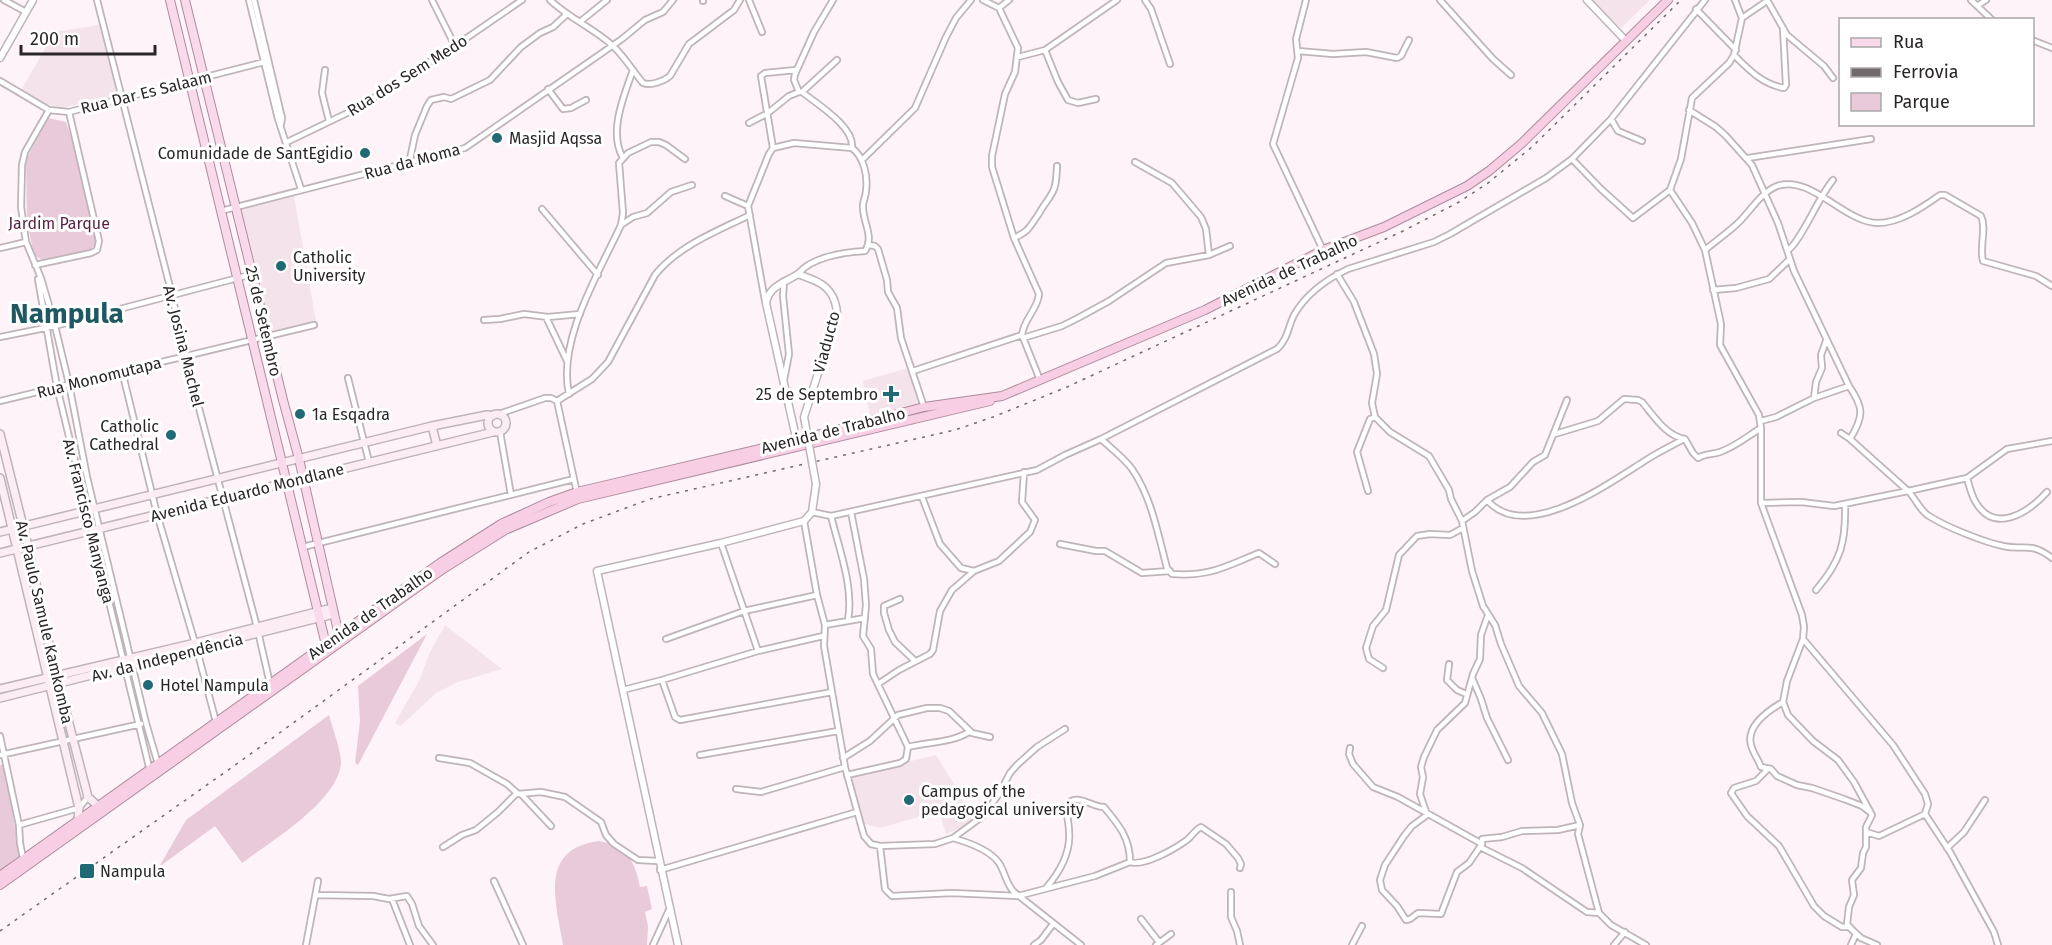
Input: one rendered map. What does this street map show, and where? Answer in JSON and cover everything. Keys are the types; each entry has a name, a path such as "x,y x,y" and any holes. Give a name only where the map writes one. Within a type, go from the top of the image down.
{"highway":[{"name":"Avenida de Trabalho","path":"797,443 848,435 958,410 1002,396 1205,310 1323,250 1416,212 1467,186 1489,171 1557,111 1668,0"},
{"name":"Avenida de Trabalho","path":"0,876 23,858 45,848 442,566 503,527 578,496 797,443 924,407 1002,396"},
{"name":"Avenida de Trabalho","path":"0,885 78,820 121,794"}],"main road":[{"name":"25 de Setembro","path":"170,0 327,648"},
{"name":"25 de Setembro","path":"185,0 299,459 340,639"},
{"path":"174,16 188,12"},
{"path":"205,146 220,143"},
{"path":"267,403 283,400"},
{"path":"496,415 504,417 506,422 505,428 496,432 488,424 496,415"},
{"name":"Avenida Eduardo Mondlane","path":"0,532 364,442 432,426 496,415"},
{"path":"432,426 437,446"},
{"name":"Avenida Eduardo Mondlane","path":"0,552 496,432"},
{"name":"Av. Paulo Samule Kamkomba","path":"0,434 4,466 24,526 58,681 88,797"},
{"name":"Av. Paulo Samule Kamkomba","path":"0,478 79,808 78,820"},
{"name":"Av. da Independência","path":"0,698 49,683 333,611"},
{"name":"Av. da Independência","path":"0,689 49,683"},
{"path":"88,797 98,806"}],"street":[{"path":"4,0 26,12"},
{"path":"0,58 33,0"},
{"name":"Av. Josina Machel","path":"97,0 172,295 185,357 271,688"},
{"path":"249,0 266,62"},
{"path":"254,0 276,105 302,189"},
{"path":"432,0 454,46"},
{"name":"Rua dos Sem Medo","path":"287,142 366,104 522,0"},
{"path":"550,0 567,15 581,21 612,45 646,84 670,76 689,44 734,10 740,0"},
{"path":"581,21 607,0"},
{"name":"Rua da Moma","path":"221,211 465,148 488,134 645,20 663,12 673,0"},
{"path":"749,0 762,32"},
{"path":"833,0 814,32 796,70 794,80 800,92 829,113 846,129 852,142 852,148"},
{"path":"862,160 915,108 946,37 956,18 971,0"},
{"path":"983,0 999,8 1018,48 1015,72 1005,94 992,156 995,179 1014,237 1039,294 1022,329 1040,380"},
{"path":"999,8 1009,0"},
{"path":"1018,57 1045,50 1117,0"},
{"path":"1145,0 1151,9 1170,64"},
{"path":"1306,0 1296,39 1298,58 1273,144 1323,250"},
{"path":"1440,0 1493,59 1511,75"},
{"path":"1587,0 1626,41"},
{"path":"678,945 597,571 721,543 804,521 812,512 831,516 1037,470 1101,439 1277,348 1285,340 1293,316 1303,302 1322,284 1337,274 1434,242 1546,178 1572,159 1611,120 1705,0"},
{"path":"1572,159 1633,218 1670,190 1682,159 1692,98 1729,63 1735,53 1742,18 1735,0"},
{"path":"1742,18 1767,0 1783,28 1795,43 1824,66 1833,78"},
{"path":"1971,0 1990,18"},
{"path":"1977,6 1986,0"},
{"path":"1696,9 1759,79 1784,88 1786,85 1783,28"},
{"path":"409,164 415,135 431,100 444,97 451,99 490,80 521,47 540,33 553,27 567,15"},
{"path":"1298,51 1333,54 1366,52 1397,58 1401,56 1409,40"},
{"path":"2034,41 2052,48"},
{"path":"1045,50 1068,100 1078,103 1096,99"},
{"path":"749,123 768,113 789,96 800,92 837,60"},
{"name":"Rua Dar Es Salaam","path":"0,81 49,110 69,112 266,62"},
{"path":"325,70 322,93 330,122"},
{"path":"623,158 618,149 618,129 623,99 633,70"},
{"path":"796,70 765,73 761,76 773,148 748,206 766,303 797,443"},
{"path":"548,89 563,109 571,108 586,100"},
{"name":"Av. Francisco Manyanga","path":"49,110 26,152 22,165 21,207 26,242 55,326 69,384 95,529 128,663 160,767"},
{"path":"1689,111 1716,127 1748,158 1826,341 1849,386 1858,398 1860,405 1858,422 1850,439"},
{"path":"35,265 97,250 99,241 69,112"},
{"path":"1611,120 1618,131 1642,141"},
{"path":"1748,158 1871,139"},
{"path":"569,394 567,361 580,314 621,225 622,196 619,163 628,153 651,142 666,145 685,159"},
{"path":"766,303 770,292 798,274 803,268 830,256 864,251 869,245 869,231 863,205 867,181 862,160 857,152 852,148 794,143 773,148"},
{"path":"1135,162 1172,183 1201,217 1206,229 1209,255"},
{"path":"1014,237 1026,233 1052,195 1056,183 1057,166"},
{"path":"1788,250 1796,244 1820,196 1833,180"},
{"path":"621,225 633,217 648,213 671,192 692,185"},
{"path":"1705,250 1737,224 1764,195 1775,187 1789,185 1806,189 1874,223 1904,216 1940,195 1945,195 1976,213 1983,220 1981,238 1983,261 2036,276 2052,286"},
{"path":"1670,190 1692,222 1705,250 1721,324 1720,345 1761,421 1761,502 1802,615 1804,627 1803,639 1793,663 1783,702 1788,715 1797,726 1831,754 1847,771 1871,812 1866,827 1866,847 1861,867 1852,880 1854,895 1849,907 1847,924 1856,934"},
{"path":"725,196 748,206"},
{"path":"542,209 598,275"},
{"path":"557,401 592,379 608,362 655,275 663,265 701,239 750,215"},
{"path":"0,248 26,242"},
{"path":"869,245 878,249 888,292 897,308 901,338 924,407"},
{"path":"913,371 1078,318 1166,264 1209,255 1230,246"},
{"path":"1713,290 1736,288 1769,279 1790,259"},
{"name":"Av. Francisco Manyanga","path":"35,265 57,387 72,453 91,510"},
{"path":"0,337 55,326 253,274"},
{"name":"Viaducto","path":"798,274 824,285 834,296 837,314 804,417 816,484 812,512"},
{"path":"1337,274 1354,302 1374,354 1377,374 1372,403 1375,417 1390,432 1429,456 1449,490 1462,521 1472,570 1488,615 1495,625 1519,686 1542,713 1562,754 1572,803 1580,825 1578,834 1599,913 1611,925 1646,945"},
{"path":"784,281 783,296 789,354 784,383"},
{"path":"484,320 524,314 546,317 580,314"},
{"path":"546,317 567,361"},
{"name":"Rua Monomutapa","path":"0,401 314,325"},
{"path":"1815,398 1816,382 1822,368 1821,355 1826,341"},
{"path":"122,371 157,514 217,726"},
{"path":"348,378 369,462"},
{"path":"1761,421 1849,386"},
{"path":"496,415 545,398 557,401"},
{"path":"1555,434 1598,421 1621,401 1633,399 1642,402 1664,428 1685,439 1698,458 1703,454 1719,453 1761,428"},
{"path":"1462,521 1486,500 1510,487 1533,462 1545,455 1568,400"},
{"path":"557,401 578,496"},
{"path":"1368,491 1357,452 1370,419 1375,417"},
{"path":"496,432 511,495"},
{"path":"1841,433 1908,491 1929,516 2004,547 2030,547 2045,552 2052,558"},
{"path":"1101,439 1129,465 1146,495 1167,568 1172,574 1210,573 1259,553 1275,564"},
{"path":"1486,500 1495,509 1515,515 1525,516 1547,512 1592,494 1648,458 1685,439"},
{"path":"1761,502 1845,505 1967,478 2002,451 2052,441"},
{"path":"72,453 81,451"},
{"path":"878,684 927,656 933,650 940,611 959,583 974,571 999,561 1033,528 1035,520 1022,502 1024,472"},
{"path":"79,479 87,477"},
{"path":"1967,478 1976,503 1994,517 2013,518 2024,512 2047,492"},
{"path":"303,547 574,479"},
{"path":"922,497 940,544 961,568 974,571"},
{"path":"1816,590 1835,565 1842,547 1846,529 1845,505"},
{"path":"847,775 900,763 906,759 908,747 872,671 871,649 863,636 866,605 864,579 851,512"},
{"path":"831,516 848,586 851,607 848,620"},
{"path":"804,521 817,595 825,625 824,636 843,758 864,836 871,844 880,846 935,844 953,838 983,816 999,794 1010,772 1037,747 1065,729"},
{"path":"1383,668 1368,659 1366,648 1373,627 1386,610 1399,555 1417,536 1450,535 1462,528"},
{"path":"721,543 758,651"},
{"path":"1060,544 1105,551 1142,573 1170,571"},
{"path":"666,639 744,611 817,595"},
{"path":"900,598 884,606 884,613 895,642 915,661"},
{"path":"1488,615 1481,635 1480,660 1473,674 1473,680 1487,718 1508,760"},
{"path":"825,625 865,618"},
{"path":"623,690 758,651 824,636"},
{"path":"1803,639 1840,685 1877,724 1925,794 1928,804 1925,814 1879,836 1866,832"},
{"name":"Av. Francisco Manyanga","path":"128,663 139,725 151,773"},
{"path":"1449,664 1447,680 1457,690 1466,694"},
{"path":"662,680 675,717 680,720 832,692"},
{"path":"1427,815 1420,794 1423,777 1421,768 1424,758 1437,730 1465,703 1466,694 1473,680"},
{"path":"1783,702 1768,711 1751,733 1750,742 1761,766 1768,770 1771,769 1777,776 1797,785 1844,799 1871,812"},
{"path":"843,758 870,741 898,715 927,708 949,711 969,732 990,737"},
{"path":"2,755 146,723"},
{"path":"700,755 838,731"},
{"path":"908,747 925,742 951,741 969,732"},
{"path":"0,736 2,755 19,825 23,858"},
{"path":"1350,748 1349,754 1353,764 1373,787 1398,797 1522,868 1587,912 1599,913"},
{"path":"439,758 470,763 500,780 519,794 551,826"},
{"path":"736,789 761,792 845,767"},
{"path":"1768,770 1755,781 1734,788 1731,793 1734,799 1747,816 1779,846 1814,906 1824,916 1842,927 1849,927 1856,934 1877,945"},
{"path":"443,847 462,835 476,830 519,794 532,791 566,797 601,822 606,835 614,844 638,861 658,861"},
{"path":"19,825 79,808 88,797"},
{"path":"1046,888 1065,858 1070,838 1066,809 1072,800 1078,799 1097,808 1102,806 1112,816 1128,840 1130,862"},
{"path":"1947,848 1968,827 1985,800"},
{"path":"660,870 857,812"},
{"path":"1925,814 1947,848 1994,932 1998,945"},
{"path":"1427,815 1412,826 1404,836 1385,865 1380,880 1382,890 1397,906 1405,920 1409,920 1418,913 1442,914 1455,875 1469,863 1481,846 1482,839 1502,837 1522,831 1558,830 1580,825"},
{"path":"880,846 885,890 892,896 952,893 1018,896 1095,876 1130,862 1142,863 1182,843 1201,827 1226,844 1241,864 1240,868"},
{"path":"953,838 995,859 1000,864 1009,888 1081,945"},
{"path":"306,945 318,881"},
{"path":"494,881 523,945"},
{"path":"1231,892 1231,917 1240,945"},
{"path":"316,895 392,899 407,896 419,926 433,945"},
{"path":"392,899 410,945"},
{"path":"653,945 669,910"},
{"path":"1141,919 1158,944 1171,934"},
{"path":"1034,945 1041,940 1053,924"},
{"path":"1352,945 1362,926"},
{"path":"1614,945 1625,932"},
{"path":"1851,945 1856,934"}],"shaded area":[{"path":"1591,0 1650,0 1621,28"},
{"path":"99,25 117,96 61,108 39,102 21,90 55,32"},
{"name":"Catholic University","path":"294,196 316,322 272,333 241,209"},
{"name":"25 de Septembro","path":"908,368 921,407 871,419 863,381"},
{"path":"445,625 502,669 458,682 436,693 401,726 395,723 419,681 430,652"},
{"name":"Campus of the pedagogical university","path":"936,755 957,789 973,823 946,834 939,811 880,828 862,823 851,779 865,772"}],"green space":[{"name":"Jardim Parque","path":"48,118 66,122 96,242 93,249 42,260 34,255 27,222 26,160"},
{"path":"427,634 358,765 355,763 360,721 358,686"},
{"path":"329,715 341,764 337,778 328,793 300,820 242,863 215,826 159,867 186,820"},
{"path":"4,764 20,855 0,871 0,765"},
{"path":"599,841 609,843 623,851 632,862 640,887 647,886 652,909 645,912 648,926 647,945 563,945 555,895 559,866 567,855 580,846"}],"railway":[{"path":"0,931 238,763 529,552 583,524 650,499 955,430 993,417 1067,387 1403,231 1459,202 1488,183 1532,147 1681,0"}],"place":[{"name":"Masjid Aqssa","path":"497,138"},
{"name":"Comunidade de SantEgidio","path":"365,153"},
{"name":"Catholic University","path":"281,266"},
{"name":"25 de Septembro","path":"891,394"},
{"name":"1a Esqadra","path":"300,414"},
{"name":"Catholic Cathedral","path":"171,435"},
{"name":"Hotel Nampula","path":"148,685"},
{"name":"Campus of the pedagogical university","path":"909,800"},
{"name":"Nampula","path":"87,871"}],"district":[{"name":"Nampula","path":"67,313"}]}
